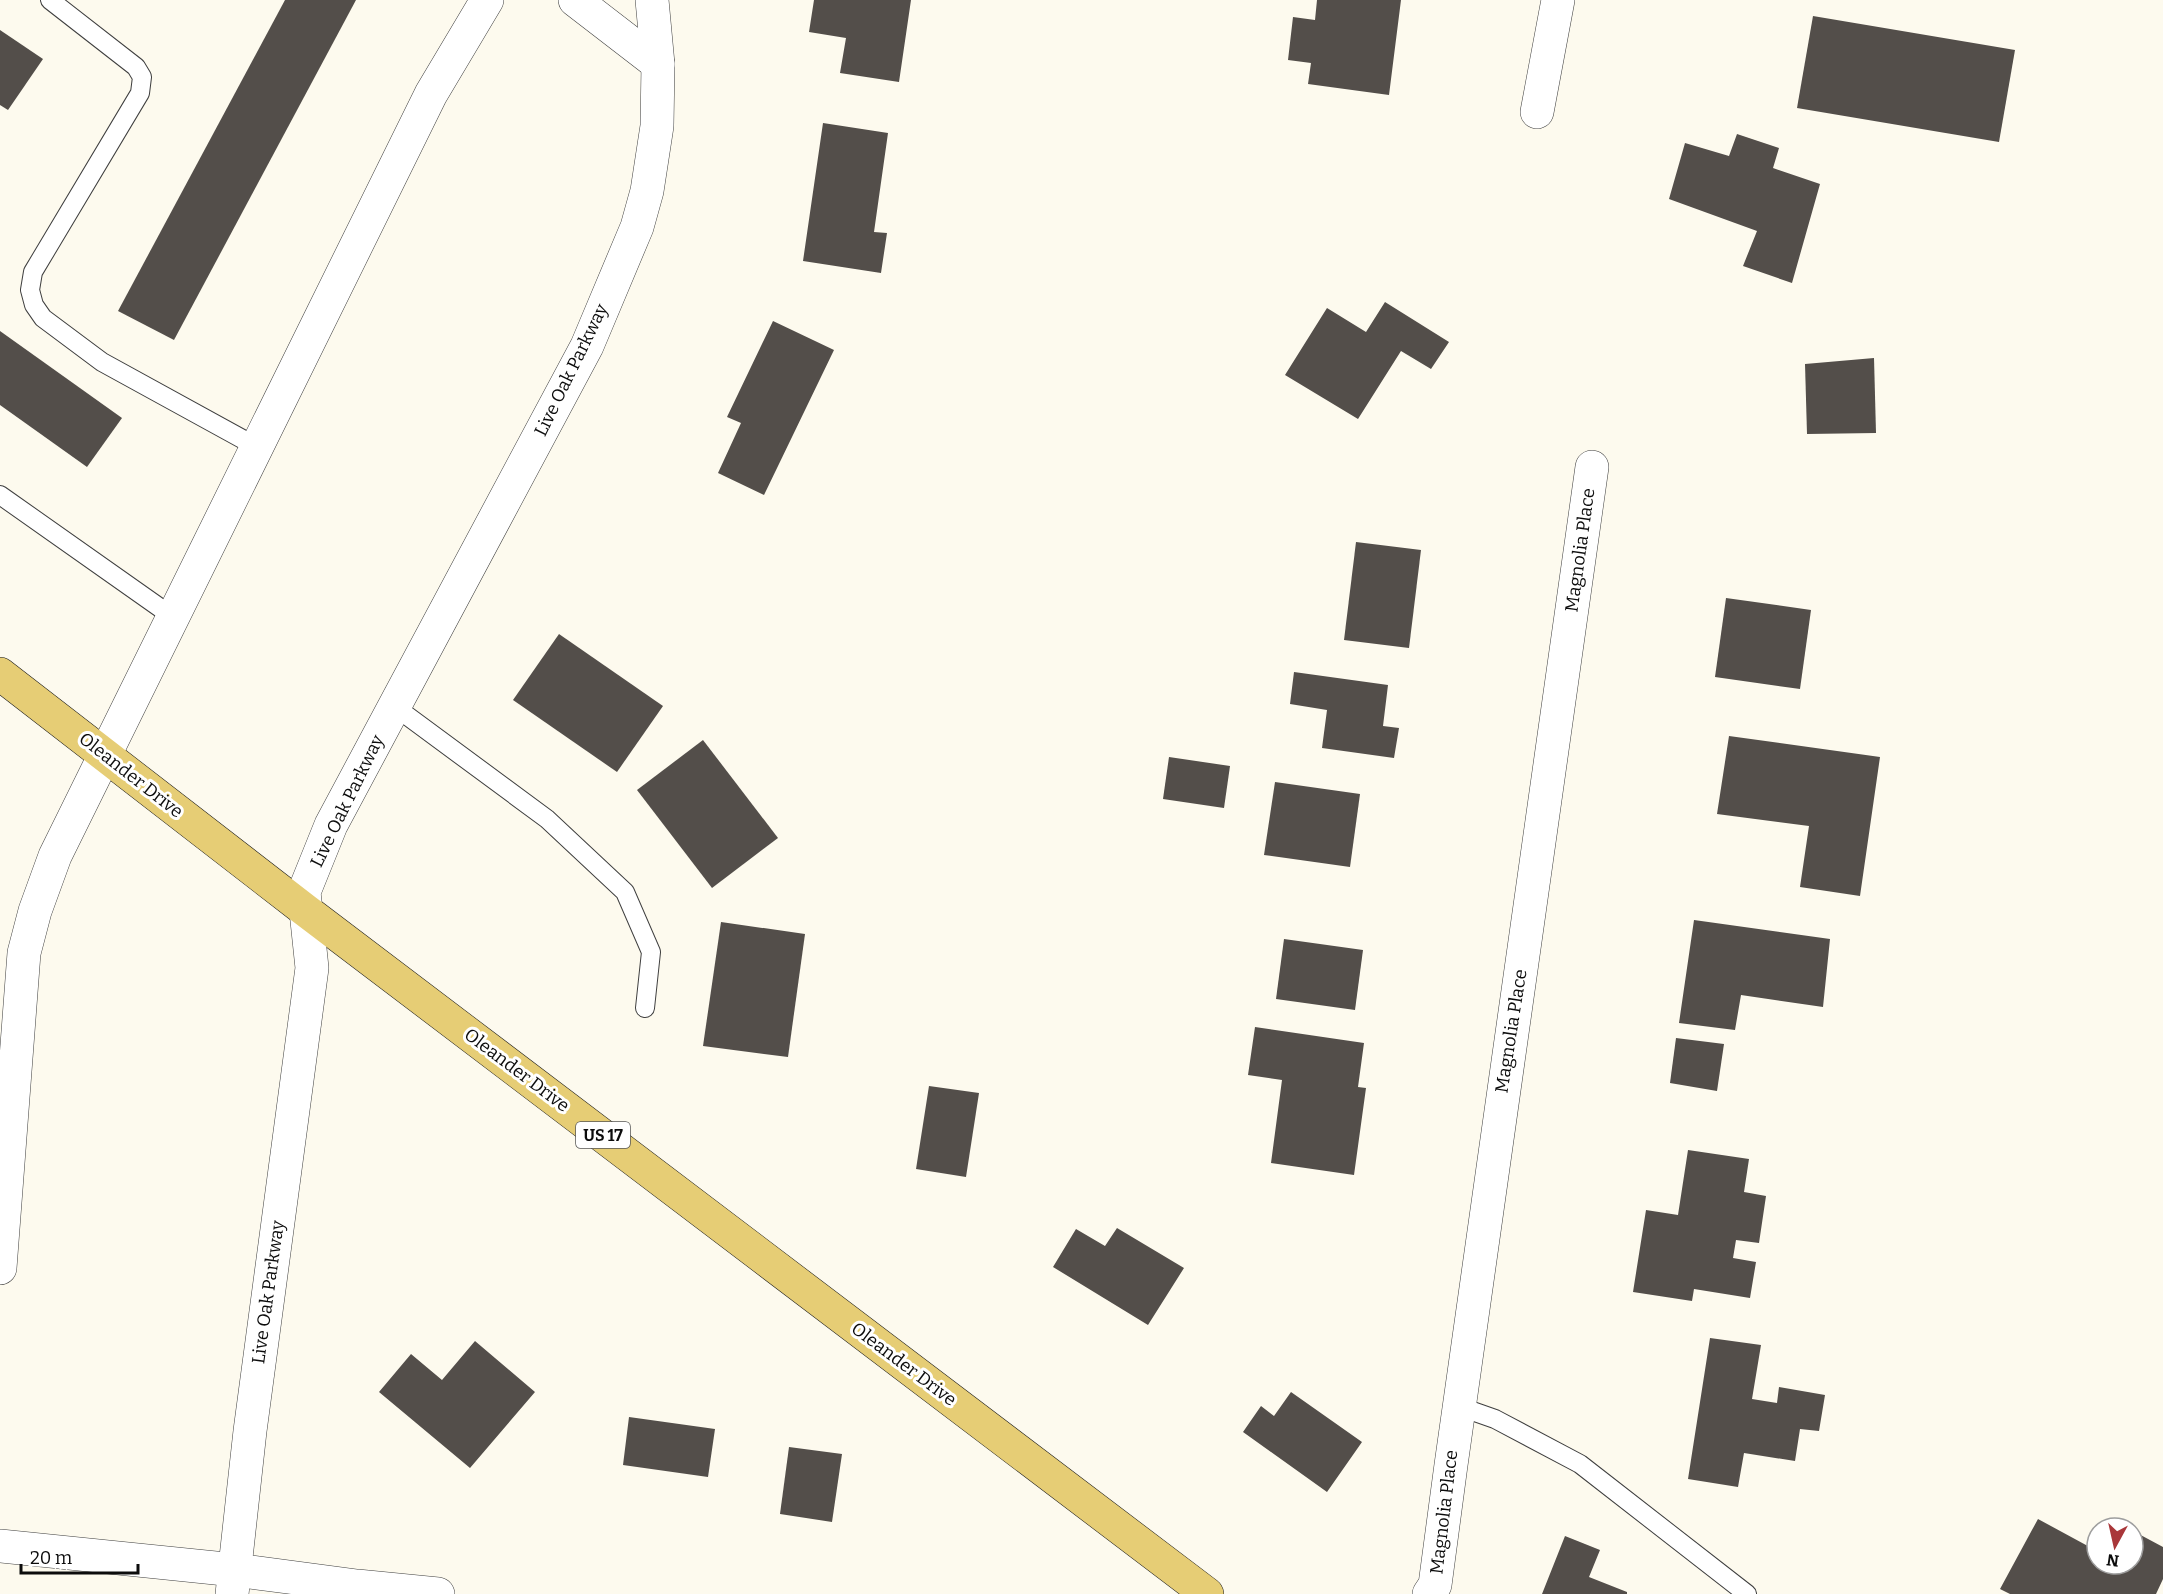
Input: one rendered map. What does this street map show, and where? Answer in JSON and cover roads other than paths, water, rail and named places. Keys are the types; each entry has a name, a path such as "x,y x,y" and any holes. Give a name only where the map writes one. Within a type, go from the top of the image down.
{"main road":[{"name":"Oleander Drive","path":"0,675 1207,1594"}],"street":[{"path":"0,1268 24,953 34,911 55,856 431,94 487,0"},
{"path":"576,0 658,64"},
{"name":"Live Oak Parkway","path":"233,1582 251,1419 312,968 304,892 331,825 587,346 637,227 647,191 657,126 658,64 652,0"},
{"path":"1536,112 1558,0"},
{"name":"Magnolia Place","path":"1429,1594 1435,1585 1458,1406 1592,467"},
{"path":"0,1546 233,1582 357,1586 438,1594"}],"lane":[{"path":"50,0 136,67 141,77 140,93 33,272 30,290 34,305 43,318 102,362 257,447"},
{"path":"0,495 173,616"},
{"path":"394,706 547,819 625,892 651,952 645,1008"},
{"path":"1458,1406 1495,1419 1580,1464 1747,1594"}]}
